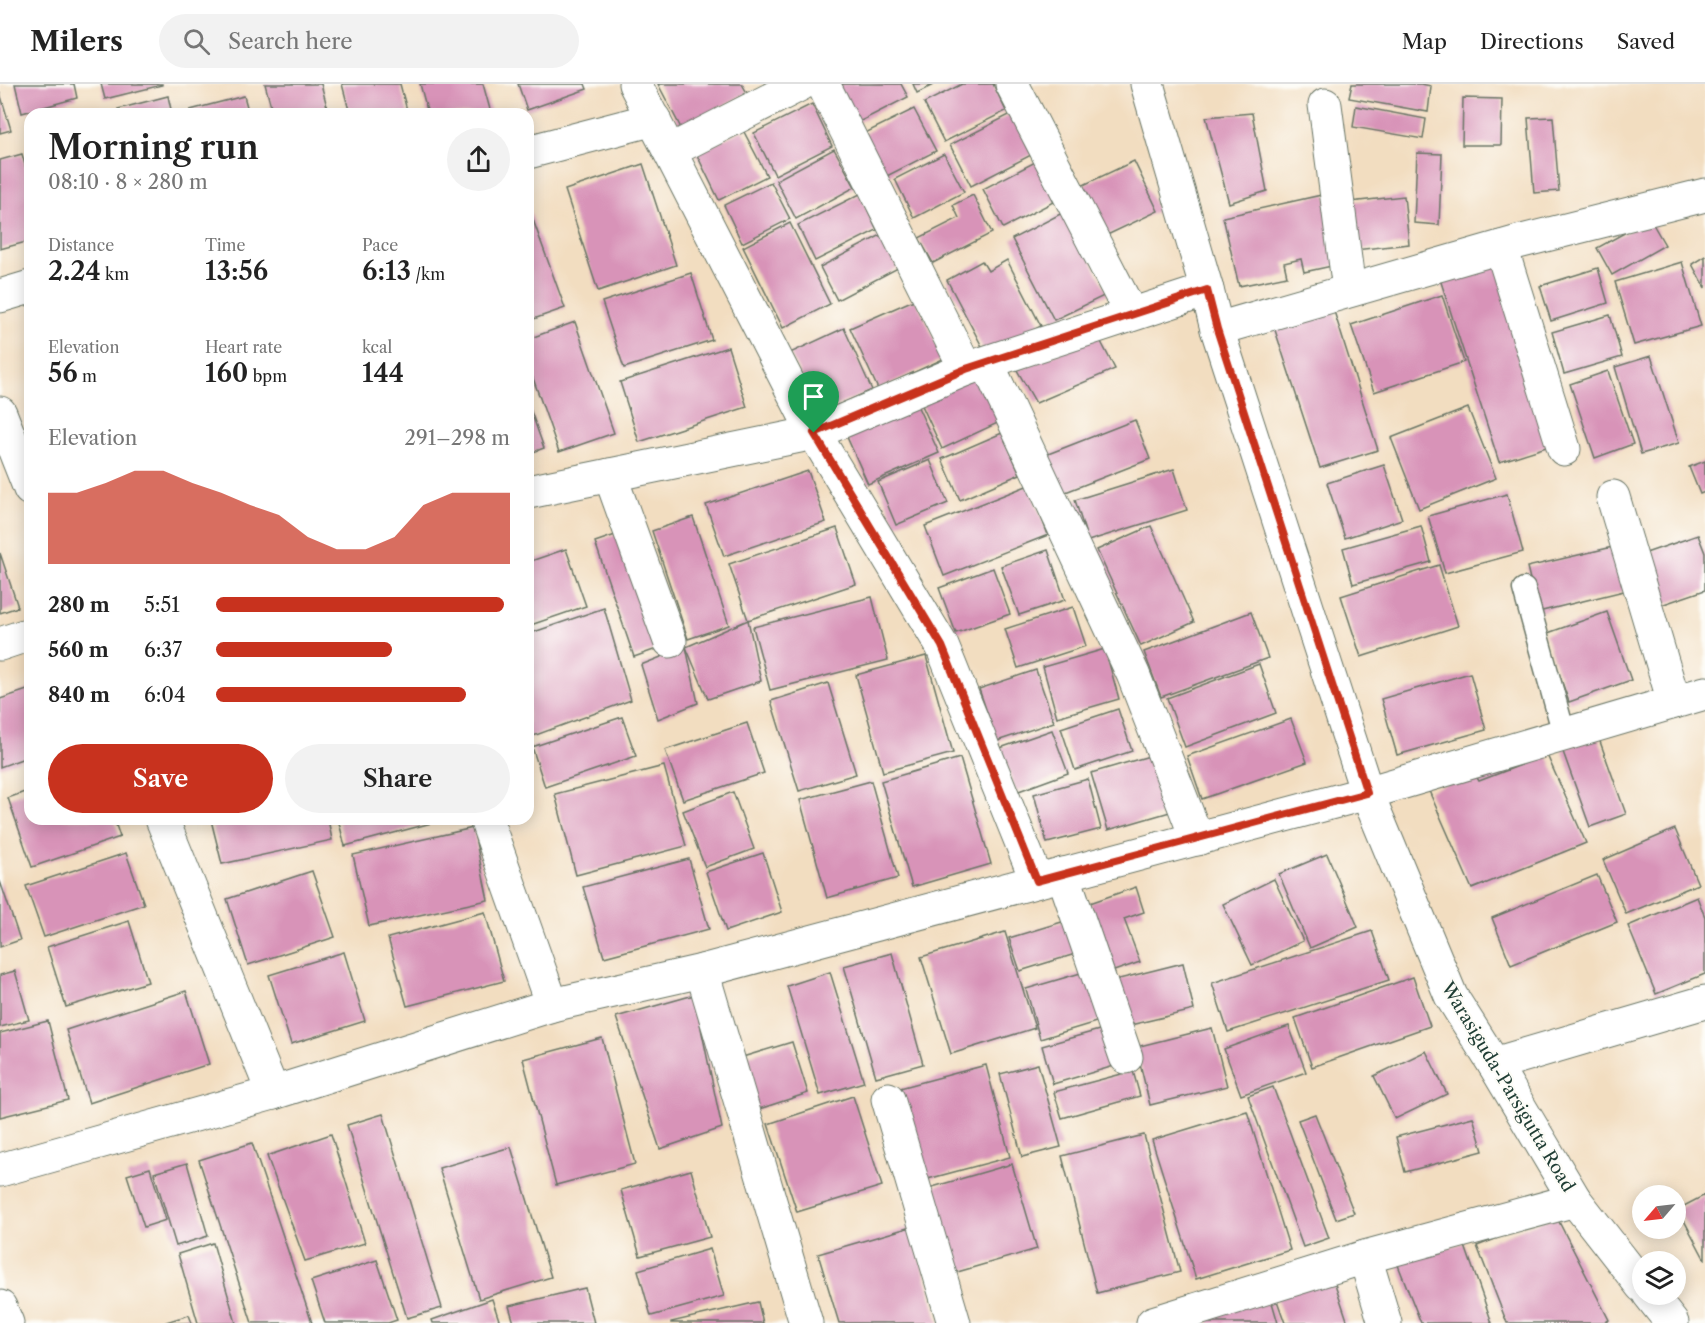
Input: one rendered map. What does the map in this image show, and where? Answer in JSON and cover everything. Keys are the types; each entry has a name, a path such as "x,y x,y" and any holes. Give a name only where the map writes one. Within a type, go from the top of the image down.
{"street":[{"path":"635,84 814,433 942,646 1050,877 1126,1057"},
{"path":"670,151 801,84"},
{"path":"823,84 976,366 1133,674 1197,839"},
{"path":"1012,84 1131,314"},
{"name":"Warasiguda-Parsigutta Road","path":"1147,84 1217,329 1367,793 1450,996 1494,1064 1575,1200 1632,1273"},
{"path":"1325,105 1369,292"},
{"path":"534,150 654,119"},
{"path":"1217,329 1369,292 1501,247 1705,195"},
{"path":"1501,247 1564,449"},
{"path":"0,296 24,289"},
{"path":"534,491 814,433 976,366 1207,290"},
{"path":"0,413 24,474"},
{"path":"610,475 670,641"},
{"path":"1613,497 1674,702"},
{"path":"0,644 24,636"},
{"path":"0,1170 273,1093 552,1005 702,971 1367,793 1705,693"},
{"path":"164,825 273,1093"},
{"path":"488,825 552,1005"},
{"path":"702,971 806,1323"},
{"path":"1494,1064 1705,1002"},
{"path":"888,1099 954,1323"},
{"path":"1153,1323 1365,1257 1575,1200"},
{"path":"1365,1257 1385,1323"},
{"path":"1658,1305 1672,1323"},
{"path":"0,1307 7,1323"}],"lane":[{"path":"1524,589 1564,734"}],"building":[{"path":"15,84 74,84 77,98 40,108 24,108 22,113"},
{"path":"101,84 162,84 162,85 105,99"},
{"path":"265,84 321,84 327,108 271,108"},
{"path":"342,84 400,84 406,108 348,108"},
{"path":"420,84 483,84 490,108 426,108"},
{"path":"518,84 585,84 587,89 533,108 526,108"},
{"path":"658,84 742,84 747,93 681,128"},
{"path":"834,84 901,84 908,97 855,124"},
{"path":"913,84 935,84 917,93"},
{"path":"962,84 993,84 1006,111 944,142 924,103"},
{"path":"1352,84 1431,86 1428,112 1349,98"},
{"path":"0,93 11,130 0,133"},
{"path":"168,96 171,108 122,108"},
{"path":"244,96 247,108 198,108"},
{"path":"1463,98 1502,99 1501,145 1462,145"},
{"path":"812,104 832,146 775,175 754,133"},
{"path":"1356,106 1426,119 1423,139 1353,127"},
{"path":"914,109 936,151 883,178 861,135"},
{"path":"1015,112 1035,153 971,186 950,145"},
{"path":"1252,113 1267,191 1229,203 1206,117"},
{"path":"1553,117 1559,191 1534,193 1528,118"},
{"path":"743,130 767,176 719,200 696,153"},
{"path":"834,149 855,187 796,219 776,180"},
{"path":"1417,153 1442,154 1439,225 1414,223"},
{"path":"22,154 24,161 24,243 0,249 0,160"},
{"path":"944,154 964,192 914,218 895,179"},
{"path":"1041,159 1061,198 1003,228 983,189"},
{"path":"1134,161 1158,211 1103,237 1079,187"},
{"path":"643,164 676,265 598,291 565,190"},
{"path":"771,182 790,219 742,243 724,205"},
{"path":"860,194 877,230 815,261 798,225"},
{"path":"1326,194 1341,264 1304,272 1301,259 1284,263 1287,276 1239,286 1223,217"},
{"path":"973,195 992,233 933,263 919,238 959,218 953,205"},
{"path":"1404,196 1409,244 1355,250 1350,202"},
{"path":"1066,211 1108,294 1054,320 1012,239"},
{"path":"1650,219 1665,245 1612,275 1597,248"},
{"path":"534,223 565,308 534,319"},
{"path":"790,223 830,304 783,328 743,247"},
{"path":"881,235 898,268 837,300 820,267"},
{"path":"1705,256 1705,288 1692,264"},
{"path":"1007,260 1041,326 986,354 947,280 982,261 988,271"},
{"path":"1497,261 1556,444 1499,462 1440,279"},
{"path":"1682,262 1701,326 1634,345 1615,282"},
{"path":"1598,268 1608,303 1551,321 1540,286"},
{"path":"691,273 712,340 624,368 602,302"},
{"path":"1442,295 1464,362 1374,392 1351,325"},
{"path":"916,299 943,359 878,389 850,328"},
{"path":"1333,308 1378,450 1320,468 1274,327"},
{"path":"1610,315 1622,357 1564,374 1552,332"},
{"path":"575,322 614,433 559,452 534,381 534,337"},
{"path":"844,328 872,390 818,414 790,353"},
{"path":"1098,336 1115,369 1036,403 1017,370"},
{"path":"728,347 747,407 639,442 620,382"},
{"path":"1651,356 1679,443 1641,454 1615,367"},
{"path":"1608,371 1633,444 1595,458 1570,384"},
{"path":"981,373 1002,421 942,449 920,401"},
{"path":"917,405 939,453 868,484 847,437"},
{"path":"1468,408 1496,478 1419,509 1391,438"},
{"path":"534,420 544,448 534,452"},
{"path":"1135,420 1150,459 1058,495 1043,456"},
{"path":"1002,433 1020,474 960,500 942,459"},
{"path":"930,460 948,503 896,525 878,482"},
{"path":"1705,461 1705,492 1700,494 1689,467"},
{"path":"1384,465 1402,519 1345,538 1327,483"},
{"path":"1174,469 1187,510 1088,541 1075,500"},
{"path":"808,471 826,522 724,556 706,505"},
{"path":"1029,485 1048,535 944,576 925,526"},
{"path":"1507,494 1523,552 1445,573 1428,516"},
{"path":"693,517 729,625 688,639 652,531"},
{"path":"1151,526 1194,622 1141,646 1097,550"},
{"path":"1421,526 1431,562 1353,584 1343,548"},
{"path":"837,528 856,584 748,620 729,564"},
{"path":"627,531 665,646 634,657 595,542"},
{"path":"1698,535 1705,553 1705,590 1661,605 1643,554"},
{"path":"1617,546 1628,590 1538,612 1527,567"},
{"path":"566,549 586,606 534,624 534,560"},
{"path":"1048,550 1065,600 1019,615 1001,566"},
{"path":"0,553 18,607 0,613"},
{"path":"1439,565 1458,626 1361,657 1341,596"},
{"path":"993,568 1010,614 956,633 939,588"},
{"path":"872,597 888,660 770,690 753,627"},
{"path":"1073,607 1086,646 1018,668 1005,629"},
{"path":"604,608 631,700 534,736 534,632"},
{"path":"1251,612 1268,658 1161,697 1144,652"},
{"path":"1607,612 1631,680 1569,702 1545,634"},
{"path":"748,620 761,681 708,699 686,647"},
{"path":"686,647 698,703 658,719 641,665"},
{"path":"1105,649 1119,699 1057,717 1043,667"},
{"path":"926,656 953,753 883,772 856,675"},
{"path":"1259,664 1276,713 1185,747 1167,698"},
{"path":"1036,670 1054,722 997,741 979,689"},
{"path":"1470,673 1486,730 1397,755 1381,699"},
{"path":"828,683 856,774 799,791 771,701"},
{"path":"24,691 24,758 0,767 0,699"},
{"path":"1118,709 1132,751 1075,770 1061,728"},
{"path":"622,717 636,756 545,787 534,746"},
{"path":"1291,719 1307,762 1202,799 1187,756"},
{"path":"747,723 764,773 683,800 665,750"},
{"path":"1052,730 1068,773 1016,792 1000,748"},
{"path":"1598,736 1626,814 1590,827 1562,749"},
{"path":"1153,755 1170,812 1108,830 1091,773"},
{"path":"1547,755 1586,843 1472,889 1429,791 1474,773 1479,781"},
{"path":"960,758 991,864 912,887 881,781"},
{"path":"664,766 686,846 576,875 555,794"},
{"path":"1088,779 1101,829 1047,843 1034,794"},
{"path":"871,781 898,878 827,898 800,800"},
{"path":"24,792 24,825 116,825 120,837 32,867 8,798"},
{"path":"733,792 754,849 705,867 683,811"},
{"path":"212,825 329,825 332,840 222,864"},
{"path":"340,825 424,825 345,846"},
{"path":"473,828 488,900 369,926 353,855"},
{"path":"1675,829 1698,884 1626,914 1603,860"},
{"path":"126,853 144,904 44,937 26,886"},
{"path":"763,853 782,912 726,931 706,872"},
{"path":"1327,854 1358,927 1310,948 1279,874"},
{"path":"689,859 709,929 604,957 583,887"},
{"path":"312,871 335,937 248,965 227,899"},
{"path":"1597,875 1617,922 1511,965 1492,918"},
{"path":"1274,879 1303,941 1252,965 1223,904"},
{"path":"0,881 20,940 0,947"},
{"path":"1136,887 1144,912 1124,919 1140,962 1114,971 1090,903"},
{"path":"1697,897 1705,917 1705,974 1656,994 1628,926"},
{"path":"485,912 504,981 407,1006 388,938"},
{"path":"1075,918 1085,951 1020,971 1009,938"},
{"path":"129,921 148,982 66,1007 47,947"},
{"path":"1372,931 1389,980 1228,1032 1212,983"},
{"path":"1005,932 1035,1028 951,1054 921,957"},
{"path":"344,952 365,1021 291,1044 269,975"},
{"path":"892,953 923,1064 876,1077 844,966"},
{"path":"1183,963 1194,1010 1126,1026 1115,980"},
{"path":"1091,970 1106,1019 1040,1039 1026,989"},
{"path":"15,971 29,1020 0,1027 0,975"},
{"path":"830,972 864,1082 820,1095 787,986"},
{"path":"1413,977 1430,1026 1312,1067 1295,1018"},
{"path":"186,991 209,1064 89,1103 66,1030"},
{"path":"694,995 722,1128 660,1149 616,1017"},
{"path":"48,1021 68,1100 0,1117 0,1033"},
{"path":"1289,1026 1306,1072 1241,1095 1224,1049"},
{"path":"1110,1027 1121,1064 1053,1084 1042,1046"},
{"path":"1212,1028 1227,1086 1150,1105 1136,1047"},
{"path":"602,1038 635,1164 556,1185 523,1059"},
{"path":"792,1042 808,1093 753,1111 736,1059"},
{"path":"1426,1051 1447,1094 1395,1119 1374,1076"},
{"path":"1038,1064 1061,1147 1022,1157 1000,1074"},
{"path":"986,1065 1010,1157 924,1180 900,1088"},
{"path":"1133,1071 1140,1096 1062,1118 1054,1092"},
{"path":"1273,1087 1329,1238 1303,1247 1248,1096"},
{"path":"853,1096 882,1186 797,1212 768,1124"},
{"path":"1247,1111 1290,1250 1196,1279 1152,1140"},
{"path":"383,1114 442,1308 407,1318 347,1125"},
{"path":"1315,1114 1354,1213 1336,1219 1298,1120"},
{"path":"1473,1117 1483,1151 1405,1172 1396,1137"},
{"path":"331,1134 365,1243 305,1261 267,1156"},
{"path":"1144,1135 1180,1272 1097,1293 1062,1156"},
{"path":"252,1143 312,1323 252,1323 199,1160"},
{"path":"511,1147 551,1277 479,1299 439,1168"},
{"path":"187,1163 208,1236 176,1246 154,1173"},
{"path":"1012,1164 1037,1249 947,1275 922,1190"},
{"path":"150,1168 166,1220 144,1227 127,1175"},
{"path":"691,1170 710,1237 640,1256 621,1190"},
{"path":"1705,1195 1705,1260 1686,1224 1686,1205"},
{"path":"1556,1216 1609,1320 1604,1323 1507,1323 1477,1246"},
{"path":"911,1227 939,1323 839,1323 818,1254"},
{"path":"213,1243 236,1323 198,1323 178,1254"},
{"path":"1464,1243 1492,1323 1421,1323 1396,1260"},
{"path":"710,1249 724,1296 651,1316 638,1270"},
{"path":"377,1260 397,1320 388,1323 325,1323 311,1281"},
{"path":"1332,1275 1348,1323 1285,1323 1275,1295"},
{"path":"585,1288 594,1323 514,1323 509,1306"},
{"path":"1269,1292 1278,1323 1210,1323 1207,1313"},
{"path":"492,1299 500,1323 433,1323 432,1320"},
{"path":"758,1302 763,1323 671,1323 671,1322"},
{"path":"189,1315 192,1323 166,1323 166,1322"}],"route":[{"path":"1207,290 1217,329 1367,793 1037,881 942,646 814,433 966,369 1207,290"}]}
